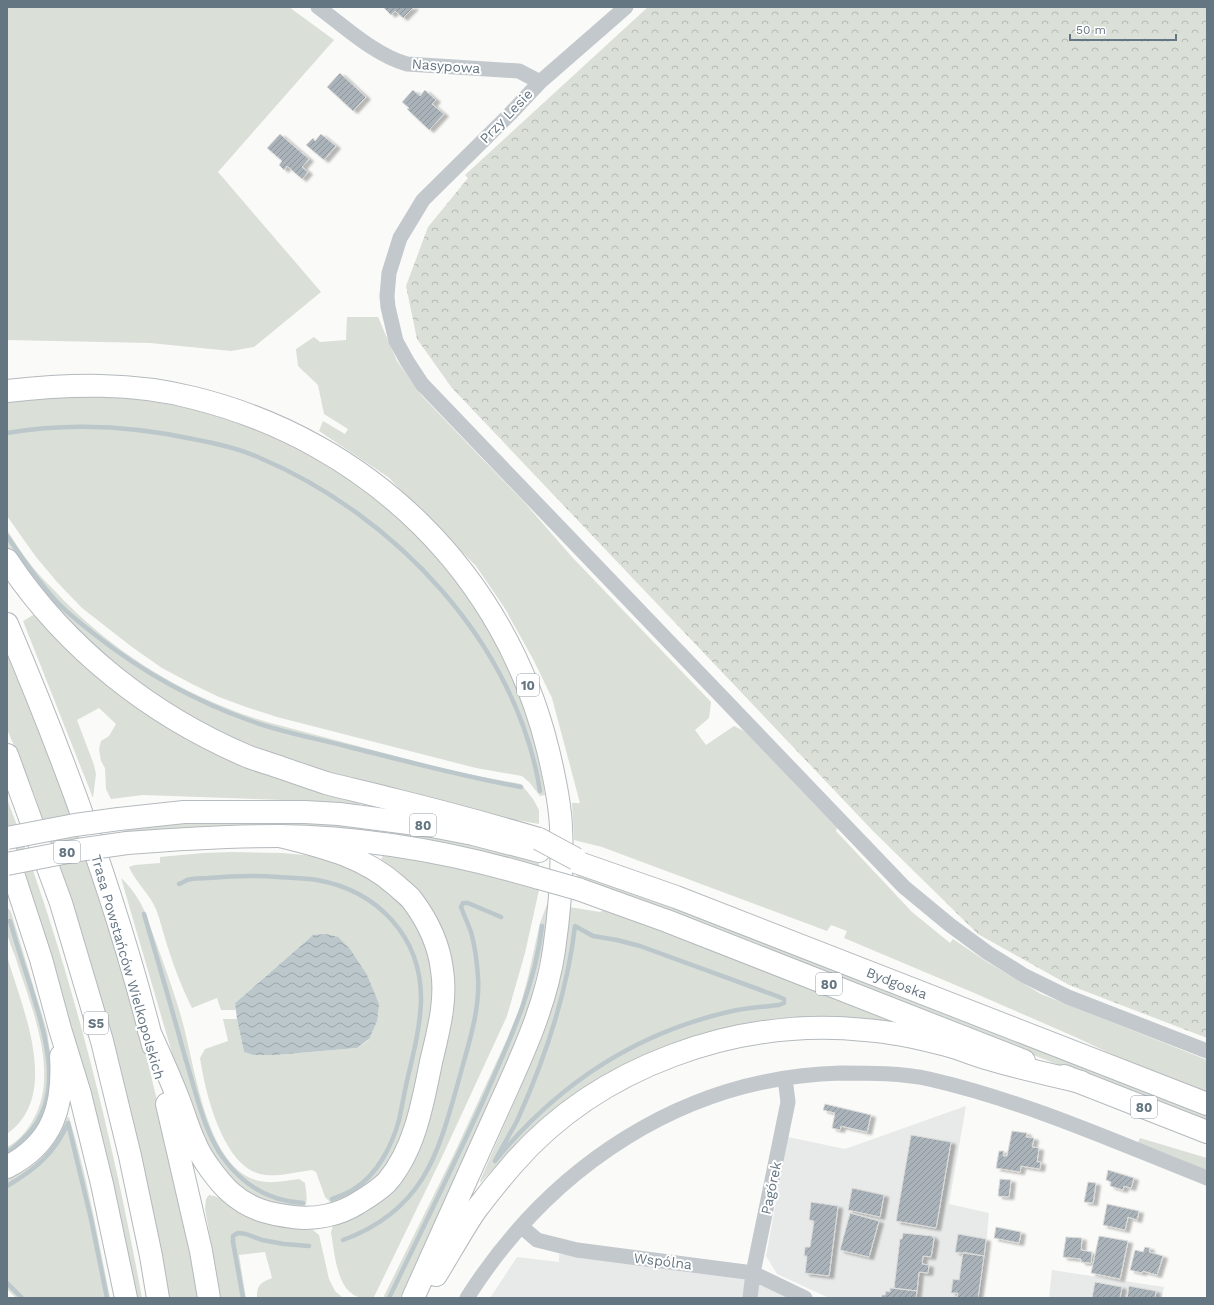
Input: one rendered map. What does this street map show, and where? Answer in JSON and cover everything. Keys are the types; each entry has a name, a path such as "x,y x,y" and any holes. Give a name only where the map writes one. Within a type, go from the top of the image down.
{"main road":[{"name":"10","path":"7,391 46,386 96,385 144,389 193,397 244,413 290,432 330,453 363,474 404,508 442,546 484,603 505,636 526,680 542,728 554,777 561,825 560,903 554,955 542,1002 526,1046 413,1298"},
{"path":"7,560 20,580 46,613 120,683 165,714 213,741 251,758 327,783 460,817 539,845"},
{"name":"Trasa Powstańców Wielkopolskich","path":"7,624 52,733 108,890 149,1031 180,1154 201,1251 209,1298"},
{"name":"S5","path":"7,755 61,903 102,1041 130,1156 151,1256 158,1298"},
{"name":"80","path":"7,838 75,825 184,812 305,812 338,814 432,826 539,845"},
{"path":"149,1031 179,1100 196,1145 217,1177 230,1192 248,1205 271,1215 304,1219 322,1217 348,1209 369,1197 387,1182 401,1161 412,1136 422,1103 442,1014 442,969 436,945 428,924 411,899 385,876 360,861 332,849 280,836"},
{"name":"80","path":"7,864 78,850 127,843 188,838 280,836 347,841 424,851 480,862 578,888 667,920 1207,1132"},
{"name":"Bydgoska","path":"539,845 579,862 676,897 1207,1104"},
{"path":"7,855 41,959 80,1094 102,1184 126,1298"},
{"path":"421,1298 476,1211 514,1163 548,1130 582,1103 616,1083 645,1067 682,1052 726,1038 772,1031 816,1028 865,1030 914,1037 990,1059 1080,1082"},
{"path":"7,1167 21,1159 41,1140 58,1109 62,1073 60,1029"}],"street":[{"name":"Nasypowa","path":"318,7 373,48 400,63 518,71 540,82"},
{"name":"Przy Lesie","path":"626,7 540,82 510,114 423,200 400,238 389,273 387,296 388,307 396,341 407,361 422,384 904,887 950,925 988,953 1025,976 1068,997 1207,1051"},
{"path":"467,1298 484,1271 546,1201 574,1174 608,1149 645,1126 694,1104 740,1088 784,1078 819,1074 857,1073 928,1079 1020,1105 1207,1178"},
{"name":"Pagórek","path":"750,1298 753,1273 788,1102 784,1078"},
{"name":"Wspólna","path":"522,1227 537,1240 577,1250 753,1273 805,1298"}],"shaded area":[{"path":"966,1106 949,1204 989,1213 981,1298 829,1298 777,1274 766,1256 788,1137 845,1149"},
{"path":"559,1254 746,1280 743,1298 490,1298 517,1257 559,1262"},
{"path":"1052,1270 1164,1287 1162,1298 1049,1298"},
{"path":"753,1273 805,1298 750,1298"}],"green space":[{"path":"7,7 289,7 334,40 218,172 321,292 254,347 231,351 150,343 7,340"},
{"path":"648,7 1207,7 1207,1038 1069,985 978,934 873,831 452,388 417,339 406,286 428,227 468,178 465,175"},
{"path":"347,317 378,317 397,361 422,396 524,502 572,557 711,702 709,718 695,730 706,745 734,726 744,731 837,828 836,831 912,912 950,943 953,939 987,962 1041,994 1207,1060 1207,1093 1120,1058 972,992 844,938 847,931 831,925 827,931 602,847 574,840 572,803 580,803 552,698 533,659 504,607 476,566 388,477 319,431 323,421 345,434 348,429 324,414 318,385 298,366 296,349 314,337 320,342 346,340"},
{"path":"61,396 109,396 161,403 201,412 264,432 308,453 349,479 387,509 423,543 455,580 482,621 506,663 531,729 537,751 545,795 540,796 522,776 476,768 277,717 219,697 162,668 82,608 36,557 7,516 7,402 21,399"},
{"path":"7,530 34,568 76,612 125,653 179,686 237,712 267,722 456,772 521,784 533,799 539,810 539,824 460,810 271,758 176,713 86,642 7,551"},
{"path":"35,614 64,647 92,671 360,801 359,805 283,800 143,795 111,799 106,789 105,768 101,761 99,749 101,741 109,736 116,724 99,708 77,720 96,774 93,798 23,621"},
{"path":"7,654 56,774 98,888 149,1067 179,1193 198,1298 168,1298 67,898 35,796 7,729"},
{"path":"7,799 50,921 69,983 117,1171 142,1298 129,1298 7,841"},
{"path":"268,819 394,829 522,855 539,863 539,866 124,834 123,831 177,822"},
{"path":"233,852 282,853 315,856 358,870 393,895 410,914 422,936 432,964 433,1009 407,1124 400,1143 387,1166 372,1183 335,1207 325,1197 316,1172 312,1170 279,1175 260,1174 247,1167 235,1156 226,1142 211,1107 200,1058 205,1049 228,1041 223,1019 237,1019 244,1052 253,1055 276,1055 357,1048 369,1040 313,935 237,1001 235,1003 236,1010 221,1010 217,998 192,1008 182,987 167,946 156,909 129,867 135,865 160,863 160,857"},
{"path":"383,855 436,863 514,880 513,883 539,890 525,953 507,1016 441,1159 374,1297 362,1298 351,1293 341,1279 331,1233 332,1228 335,1223 382,1197 451,984 380,863"},
{"path":"576,873 615,885 1207,1114 1207,1123 597,886 577,877"},
{"path":"121,878 135,894 145,912 176,1000 201,1100 218,1143 229,1161 243,1174 250,1178 263,1182 299,1179 305,1183 306,1203 300,1212 251,1197 218,1168 183,1091"},
{"path":"549,899 543,948 528,1012 500,1081 400,1298 383,1298 454,1154 507,1039 520,1007 540,923"},
{"path":"569,907 600,912 605,909 922,1031 769,1021 714,1032 520,1142 480,1183 538,1047 548,1016"},
{"path":"7,909 11,912 47,1031 53,1073 53,1092 37,1131 7,1157 7,1147 23,1135 34,1118 41,1100 44,1080 40,1037 28,995 7,933"},
{"path":"7,956 28,1025 33,1050 35,1074 32,1097 23,1117 7,1134"},
{"path":"67,1117 69,1117 87,1184 110,1298 16,1298 7,1289 7,1178 23,1170 44,1153 55,1139"},
{"path":"1140,1138 1207,1158 1207,1171 1137,1144"},
{"path":"209,1195 303,1228 313,1230 319,1235 329,1279 335,1291 343,1298 257,1298 260,1285 272,1278 265,1252 239,1255 246,1298 221,1298 205,1209 206,1199"}],"water":[{"path":"326,934 338,937 350,949 367,975 379,1004 377,1021 369,1039 357,1048 276,1055 253,1055 244,1052 235,1003 313,935"}],"building":[{"path":"414,7 403,18 395,11 391,15 384,8"},
{"path":"340,73 366,97 353,111 327,87"},
{"path":"413,90 420,96 425,90 436,100 432,104 444,114 429,130 407,109 409,108 402,102"},
{"path":"280,134 309,159 302,167 308,172 302,179 287,166 284,170 279,165 282,161 267,148"},
{"path":"321,134 336,146 324,160 306,145 313,138 315,141"},
{"path":"825,1104 871,1115 867,1132 841,1126 840,1130 832,1128 835,1113 823,1110"},
{"path":"1012,1131 1027,1133 1026,1137 1034,1138 1032,1147 1039,1148 1037,1162 1041,1162 1040,1169 1021,1166 1020,1172 996,1168 999,1151 1004,1151 1003,1156 1007,1156"},
{"path":"911,1135 951,1142 936,1228 896,1221"},
{"path":"1108,1170 1134,1178 1131,1188 1124,1186 1123,1190 1110,1186 1111,1182 1106,1180"},
{"path":"1000,1179 1011,1180 1009,1197 998,1196"},
{"path":"1088,1182 1096,1183 1093,1203 1084,1202"},
{"path":"852,1188 884,1195 880,1217 848,1210"},
{"path":"811,1202 838,1206 829,1276 805,1273 807,1256 804,1256 805,1247 810,1247 814,1221 809,1220"},
{"path":"1107,1204 1139,1211 1137,1220 1128,1217 1125,1230 1103,1225"},
{"path":"850,1213 879,1221 869,1257 840,1250"},
{"path":"996,1227 1021,1232 1019,1243 994,1238"},
{"path":"903,1233 932,1236 934,1239 931,1257 923,1256 922,1264 929,1265 928,1273 919,1272 917,1291 894,1288 900,1239 902,1239"},
{"path":"958,1234 986,1239 984,1256 955,1252"},
{"path":"1099,1236 1128,1241 1120,1279 1091,1273"},
{"path":"1066,1237 1082,1238 1081,1250 1092,1252 1091,1263 1081,1262 1081,1259 1063,1257"},
{"path":"1145,1247 1150,1248 1149,1252 1163,1256 1157,1275 1143,1271 1142,1273 1130,1270 1135,1250 1143,1252"},
{"path":"963,1252 984,1256 978,1298 957,1298 958,1293 951,1293 953,1279 959,1280"},
{"path":"1095,1282 1122,1287 1120,1298 1092,1298"},
{"path":"1129,1286 1156,1291 1155,1298 1127,1298"},
{"path":"890,1288 917,1291 916,1298 881,1298 882,1295 885,1295 886,1291 890,1292"}],"waterway":[{"path":"7,433 55,427 103,427 151,431 214,443 238,449 260,458 310,483 357,513 402,550 442,591 477,636 506,685 527,737 540,791"},
{"path":"7,536 43,586 71,615 115,650 152,674 190,695 230,713 276,729 479,779 521,787"},
{"path":"179,884 195,878 243,876 269,876 317,880 339,886 359,895 377,906 405,937 414,957 419,978 421,1001 416,1042 399,1120 388,1150 370,1176 351,1191 332,1199"},
{"path":"343,1240 371,1227 394,1212 411,1194 425,1174 445,1127 476,1014 478,977 475,948 471,932 461,907 463,903 468,903 501,917"},
{"path":"144,914 196,1096 211,1137 217,1148 232,1169 258,1190 279,1199 303,1203"},
{"path":"7,1152 16,1146 28,1134 40,1118 46,1100 49,1081 46,1042 10,921"},
{"path":"389,1298 472,1126 511,1037 527,994 542,926"},
{"path":"575,926 593,936 640,946 777,996 784,999 784,1003 734,1011 694,1022 661,1034 629,1049 599,1067 544,1109 495,1161 517,1121 546,1050 561,1001 575,926"},
{"path":"7,1186 43,1160 57,1144 68,1123 91,1219 107,1298"},
{"path":"243,1298 233,1236 238,1233 246,1234 262,1240 309,1246"},
{"path":"7,1283 22,1298"}]}
